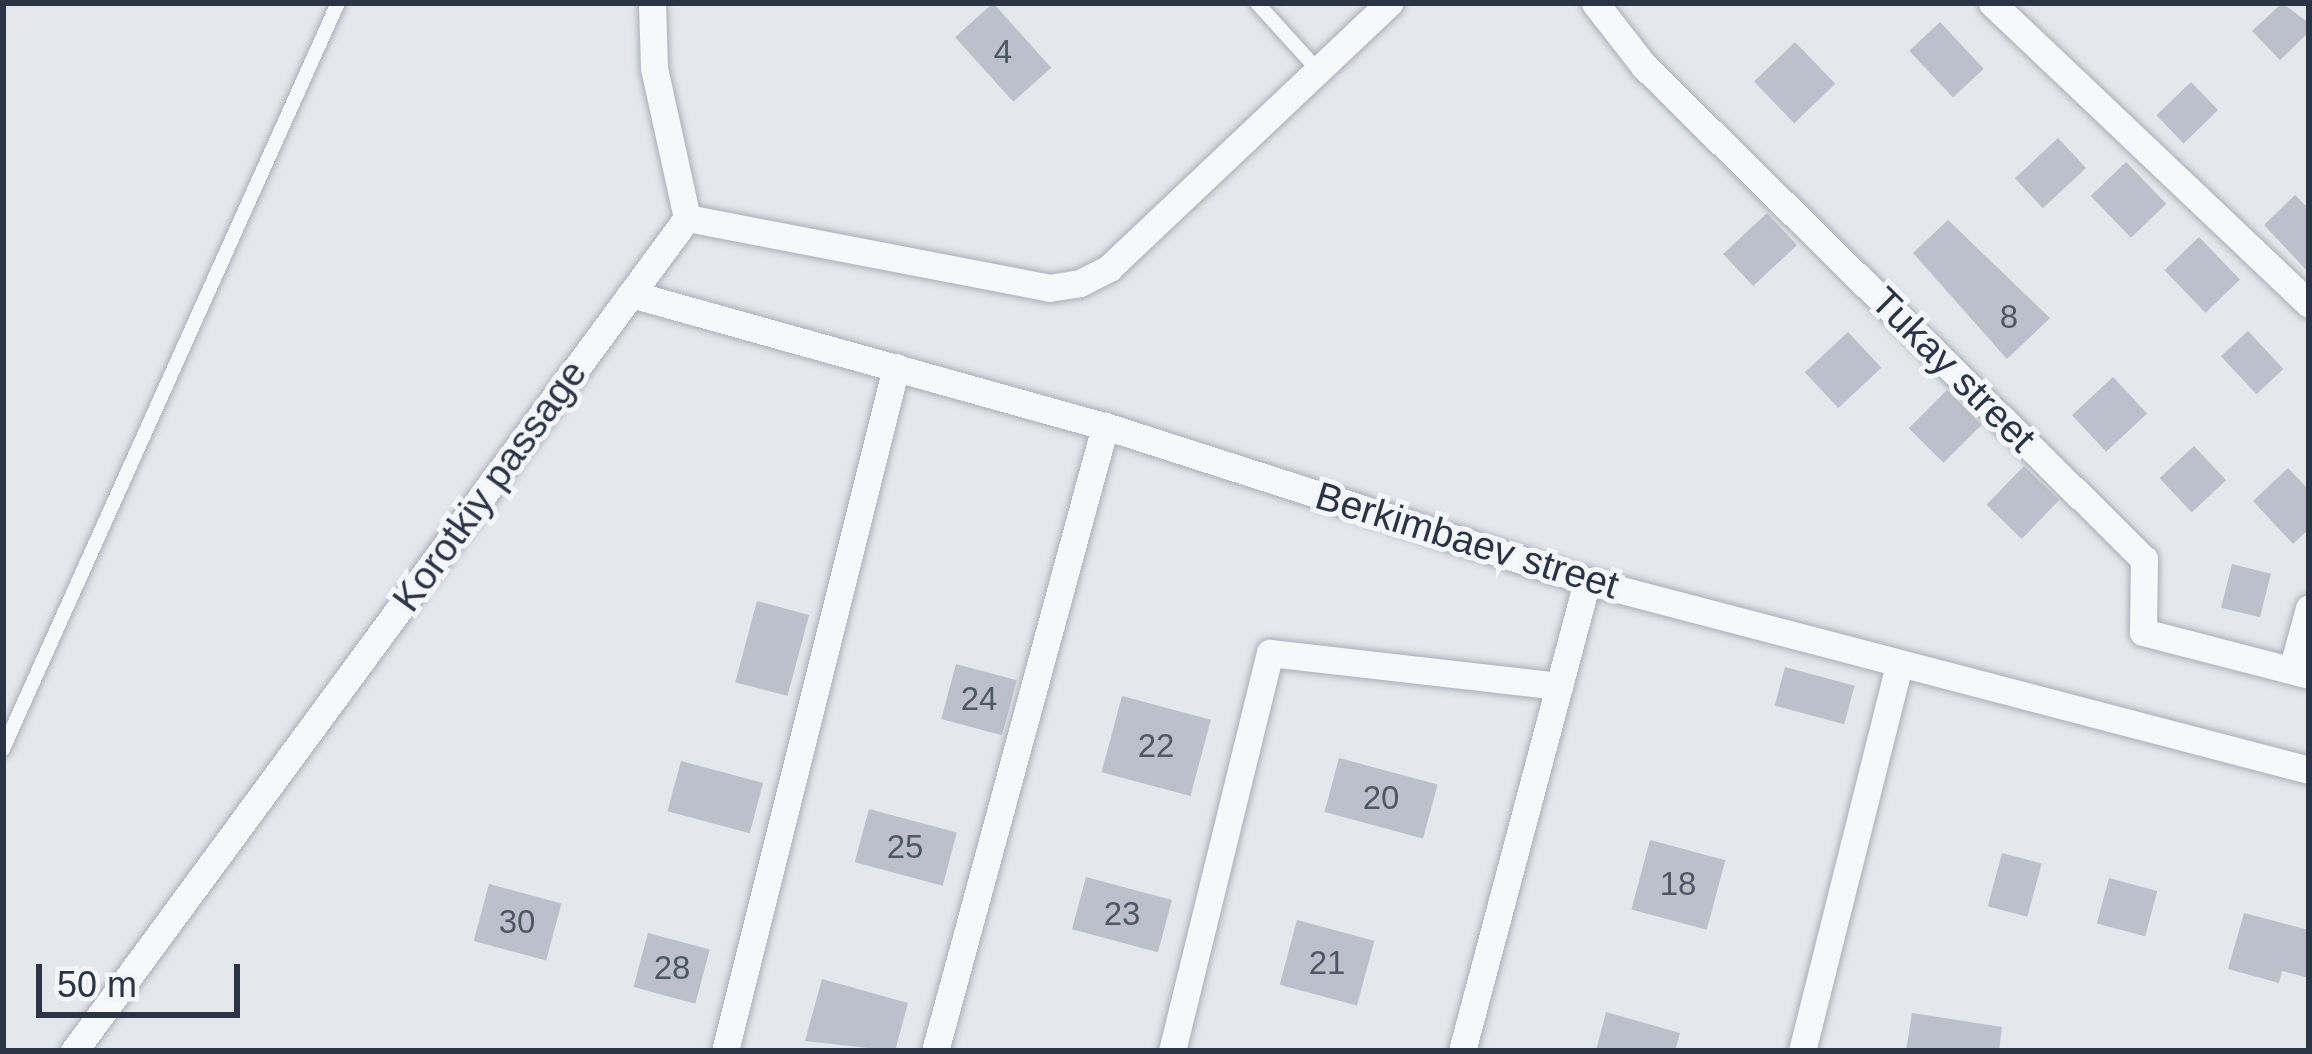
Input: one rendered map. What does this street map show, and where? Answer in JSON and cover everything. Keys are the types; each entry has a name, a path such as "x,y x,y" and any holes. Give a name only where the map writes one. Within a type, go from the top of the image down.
{"street":[{"path":"652,3 654,68 687,218 1049,288 1109,268 1316,67 1389,3"},
{"name":"Tukay street","path":"1594,3 1644,66 2144,559 2143,632 2300,673"},
{"path":"1992,3 2309,304"},
{"name":"Korotkiy passage","path":"74,1051 687,218"},
{"name":"Berkimbaev street","path":"631,294 1106,426 1587,580 2309,770"},
{"path":"725,1051 896,368"},
{"path":"935,1051 1106,426"},
{"path":"1462,1051 1587,580"},
{"path":"2300,673 2309,608"},
{"path":"1172,1051 1270,652 1558,686"},
{"path":"1802,1051 1899,664"}],"lane":[{"path":"3,749 338,3"},
{"path":"1257,3 1316,67"}],"building":[{"path":"993,3 1051,68 1013,102 955,37"},
{"path":"2282,3 2309,23 2309,32 2280,60 2252,31"},
{"path":"1940,22 1984,69 1953,97 1909,51"},
{"path":"1795,42 1835,84 1794,123 1754,82"},
{"path":"2191,82 2218,110 2184,143 2156,115"},
{"path":"2058,138 2086,168 2043,208 2015,178"},
{"path":"2126,162 2166,204 2131,238 2091,196"},
{"path":"2295,195 2309,209 2309,273 2264,225"},
{"path":"1767,213 1797,245 1753,286 1723,254"},
{"path":"1948,220 2050,318 2007,359 1913,253"},
{"path":"2199,237 2240,279 2205,313 2164,270"},
{"path":"2248,331 2283,369 2256,394 2221,356"},
{"path":"1848,332 1881,368 1838,408 1805,372"},
{"path":"2113,377 2147,414 2106,452 2072,415"},
{"path":"1947,390 1982,425 1943,463 1909,428"},
{"path":"2194,446 2226,480 2192,512 2160,478"},
{"path":"2024,466 2059,500 2022,539 1986,505"},
{"path":"2288,468 2309,490 2309,529 2293,544 2253,501"},
{"path":"2232,564 2271,574 2260,617 2221,608"},
{"path":"757,601 809,615 787,696 735,682"},
{"path":"956,664 1017,680 1002,735 941,719"},
{"path":"1785,667 1855,686 1844,724 1775,706"},
{"path":"1122,696 1211,720 1190,796 1102,772"},
{"path":"1339,758 1438,784 1423,838 1325,812"},
{"path":"681,761 763,783 750,833 668,811"},
{"path":"869,809 957,833 943,886 855,862"},
{"path":"1650,840 1725,860 1707,930 1631,910"},
{"path":"2002,853 2042,864 2027,917 1988,906"},
{"path":"1086,877 1172,900 1158,952 1072,929"},
{"path":"2109,878 2157,891 2145,936 2097,923"},
{"path":"489,884 561,903 546,960 474,941"},
{"path":"2244,913 2309,930 2309,978 2282,971 2279,983 2228,969"},
{"path":"1297,920 1374,941 1357,1005 1280,985"},
{"path":"648,933 710,950 695,1004 634,987"},
{"path":"822,979 908,1003 895,1051 805,1041"},
{"path":"1606,1012 1680,1033 1675,1051 1596,1051"},
{"path":"1912,1013 2002,1027 1999,1051 1906,1051"}]}
